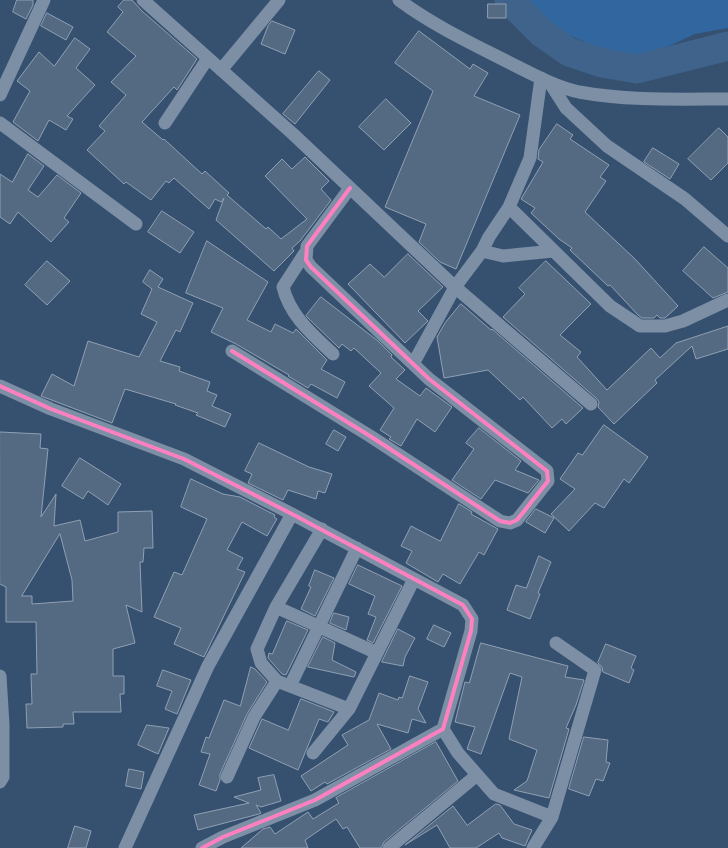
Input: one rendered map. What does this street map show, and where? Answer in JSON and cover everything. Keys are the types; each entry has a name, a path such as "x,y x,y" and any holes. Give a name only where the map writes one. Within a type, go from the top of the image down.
{"street":[{"path":"0,95 44,0"},
{"path":"143,0 350,188 455,287 590,404"},
{"path":"221,70 279,0"},
{"path":"399,0 415,12 464,40 546,80 579,92 627,97 728,99"},
{"path":"165,123 208,58"},
{"path":"413,364 455,287 482,251 489,237 509,207 530,158 546,80"},
{"path":"546,80 566,108 607,146 685,199 728,236"},
{"path":"0,123 136,224"},
{"path":"333,354 306,329 293,312 286,300 283,287 305,254 307,246 350,188"},
{"path":"509,207 610,306 640,326 665,326 684,320 728,300"},
{"path":"482,251 502,256 553,250"},
{"path":"232,351 370,436 500,521 510,524 517,520 548,481 547,471 430,380 311,268 306,260 305,254"},
{"path":"0,386 51,409 184,459 322,529 462,605 472,619 471,631 443,729 315,800 223,837 202,848"},
{"path":"125,848 208,666 292,514"},
{"path":"322,529 276,607 256,649 261,663 277,681 350,709"},
{"path":"290,686 357,548"},
{"path":"313,752 350,709 414,579"},
{"path":"276,607 377,654"},
{"path":"533,848 552,817 595,670 556,643"},
{"path":"0,676 3,725 3,777 0,782"},
{"path":"227,777 254,717 277,681"},
{"path":"443,729 458,753 494,794 552,817"},
{"path":"388,848 478,775"}],"shaded area":[{"path":"523,0 728,0 728,28 695,34 645,57 620,57 559,31"}],"building":[{"path":"17,0 33,0 33,5 26,19 13,12"},
{"path":"124,0 132,0 142,11 197,59 177,90 174,87 142,122 163,140 164,139 202,174 205,171 229,193 227,195 266,229 268,227 281,239 307,219 265,176 282,159 292,169 305,157 329,181 321,189 331,200 300,241 292,248 294,251 274,271 216,220 224,198 221,202 215,199 209,209 174,178 169,183 166,181 151,200 126,182 124,184 87,150 105,131 99,126 126,95 111,82 136,56 107,32 123,12 118,7"},
{"path":"488,4 506,4 506,18 488,18"},
{"path":"47,13 73,27 66,40 41,26"},
{"path":"272,21 295,30 285,54 261,44 268,26"},
{"path":"419,31 470,69 473,64 488,73 474,96 520,115 456,269 440,262 419,242 426,224 385,207 433,91 395,63"},
{"path":"75,38 90,49 76,68 95,85 67,116 73,119 66,130 49,120 38,141 13,122 30,91 17,81 39,52 54,66"},
{"path":"319,71 330,80 295,124 283,114"},
{"path":"386,99 411,123 384,150 359,127"},
{"path":"557,124 573,135 570,139 609,165 600,177 606,181 585,212 635,259 678,306 665,318 660,318 657,315 654,318 642,318 638,315 610,285 608,286 570,250 572,248 559,239 531,213 535,208 521,199 543,162 538,159 539,150"},
{"path":"719,128 728,137 728,163 711,180 688,159"},
{"path":"653,148 679,164 670,179 644,162"},
{"path":"28,154 44,166 28,190 38,197 57,175 81,193 64,218 69,222 51,242 18,212 10,224 0,217 0,174 12,182"},
{"path":"162,211 194,232 180,253 148,232"},
{"path":"207,241 268,282 247,320 271,332 275,324 293,333 296,329 327,360 321,369 345,382 337,398 311,384 308,388 236,344 211,332 223,308 186,293"},
{"path":"704,247 728,268 728,292 713,298 683,271"},
{"path":"408,254 443,287 418,311 428,321 405,343 348,284 370,264 384,277"},
{"path":"47,261 70,281 47,305 25,285"},
{"path":"546,261 591,304 560,335 581,352 577,357 607,390 651,348 660,358 676,343 728,326 728,349 696,359 692,346 655,380 657,383 614,424 598,407 599,402 596,398 503,317 525,294 519,288"},
{"path":"150,270 163,279 158,287 193,303 180,332 176,330 160,361 180,367 179,371 210,382 207,391 217,395 212,406 231,414 225,427 196,415 198,413 175,405 176,404 125,389 112,423 41,396 52,374 74,386 88,341 139,357 157,322 141,314 152,289 143,282"},
{"path":"321,297 378,341 392,355 391,357 405,370 396,379 420,396 426,388 452,407 435,432 417,419 401,446 389,439 391,437 380,430 394,408 369,386 381,373 354,348 351,351 342,344 339,348 306,316"},
{"path":"461,304 583,408 566,424 562,419 552,428 523,397 520,400 488,370 444,378 437,337 445,323"},
{"path":"604,425 648,457 629,483 624,479 604,508 595,503 569,531 551,514 575,489 560,479 578,453 582,455"},
{"path":"479,428 521,461 515,470 539,480 528,493 495,480 481,499 452,480 474,449 466,443"},
{"path":"334,430 346,437 338,451 326,444"},
{"path":"0,432 41,434 40,448 48,449 41,517 56,494 54,526 80,520 85,541 118,532 118,512 152,511 153,548 144,548 143,562 140,562 142,612 126,605 135,643 113,649 113,676 124,676 124,694 120,694 121,712 73,712 74,724 63,724 63,727 27,728 26,704 32,704 31,674 37,674 36,622 6,622 6,587 0,584","holes":["60,534 72,580 73,601 32,604 32,596 22,596"]},
{"path":"259,443 309,467 332,474 325,493 318,491 316,499 288,490 283,500 248,483 252,474 245,471"},
{"path":"80,458 121,484 108,505 88,491 83,499 62,486"},
{"path":"191,479 223,494 240,497 275,515 274,517 277,519 267,536 242,522 227,550 243,558 237,569 245,572 204,657 174,644 181,628 154,617 174,572 182,575 207,519 181,507"},
{"path":"459,504 472,512 471,514 498,529 484,555 479,552 460,584 443,574 438,582 406,563 412,551 401,546 411,526 440,541"},
{"path":"536,509 554,518 545,533 526,522"},
{"path":"539,556 551,562 538,593 540,594 530,619 507,610 516,585 526,588"},
{"path":"358,565 402,586 373,643 367,640 376,617 368,614 375,596 349,584"},
{"path":"315,570 334,578 315,616 301,609 311,587 309,586"},
{"path":"334,613 349,617 346,630 330,623"},
{"path":"287,621 308,630 286,675 282,674 268,658 269,653 272,654"},
{"path":"434,625 451,633 444,647 427,639"},
{"path":"398,629 415,638 405,657 403,666 382,662"},
{"path":"323,637 335,643 332,660 356,672 354,677 308,667"},
{"path":"481,643 568,666 565,677 584,680 576,705 566,728 569,729 549,798 514,790 527,781 537,750 509,739 522,677 510,673 481,754 467,749 475,727 455,722 465,682 469,683"},
{"path":"606,644 636,656 631,668 634,670 629,683 603,672 602,667 598,663"},
{"path":"251,667 255,669 267,682 247,714 220,774 220,780 216,791 199,785 210,754 201,752 206,737 209,738 224,700 240,706"},
{"path":"163,670 191,680 177,714 165,709 172,691 157,686"},
{"path":"410,676 428,682 418,709 426,723 412,719 408,733 377,724 391,749 327,784 325,782 311,791 301,776 348,745 342,735 369,720 379,693 398,700 399,697 402,698"},
{"path":"301,699 334,712 328,722 319,719 298,770 249,748 262,719 288,730"},
{"path":"147,725 169,728 158,754 138,745"},
{"path":"584,737 608,740 606,762 610,763 603,781 596,779 589,796 569,789"},
{"path":"436,742 458,781 384,842 381,848 360,848 347,827 343,829 336,819 305,840 308,848 241,848 263,829 270,827 275,834 308,812 313,819 339,803 336,798"},
{"path":"129,769 144,772 141,789 126,786"},
{"path":"274,775 281,801 261,807 256,805 261,813 259,814 198,830 194,815 249,803 234,797 261,790 258,778"},
{"path":"496,804 500,805 514,824 532,830 525,846 502,838 499,833 476,848 450,848 437,825 405,845 453,806 467,825"},
{"path":"75,826 91,831 86,848 68,848"}],"waterway":[{"path":"509,0 542,33 569,52 602,63 637,69 728,46"}],"cycle path":[{"path":"232,351 370,436 500,521 510,523 517,520 548,481 547,471 429,379 311,267 306,260 307,246 350,188"},
{"path":"0,386 51,409 184,459 292,514 463,605 472,619 471,631 443,729 315,800 223,837 202,848"}]}
